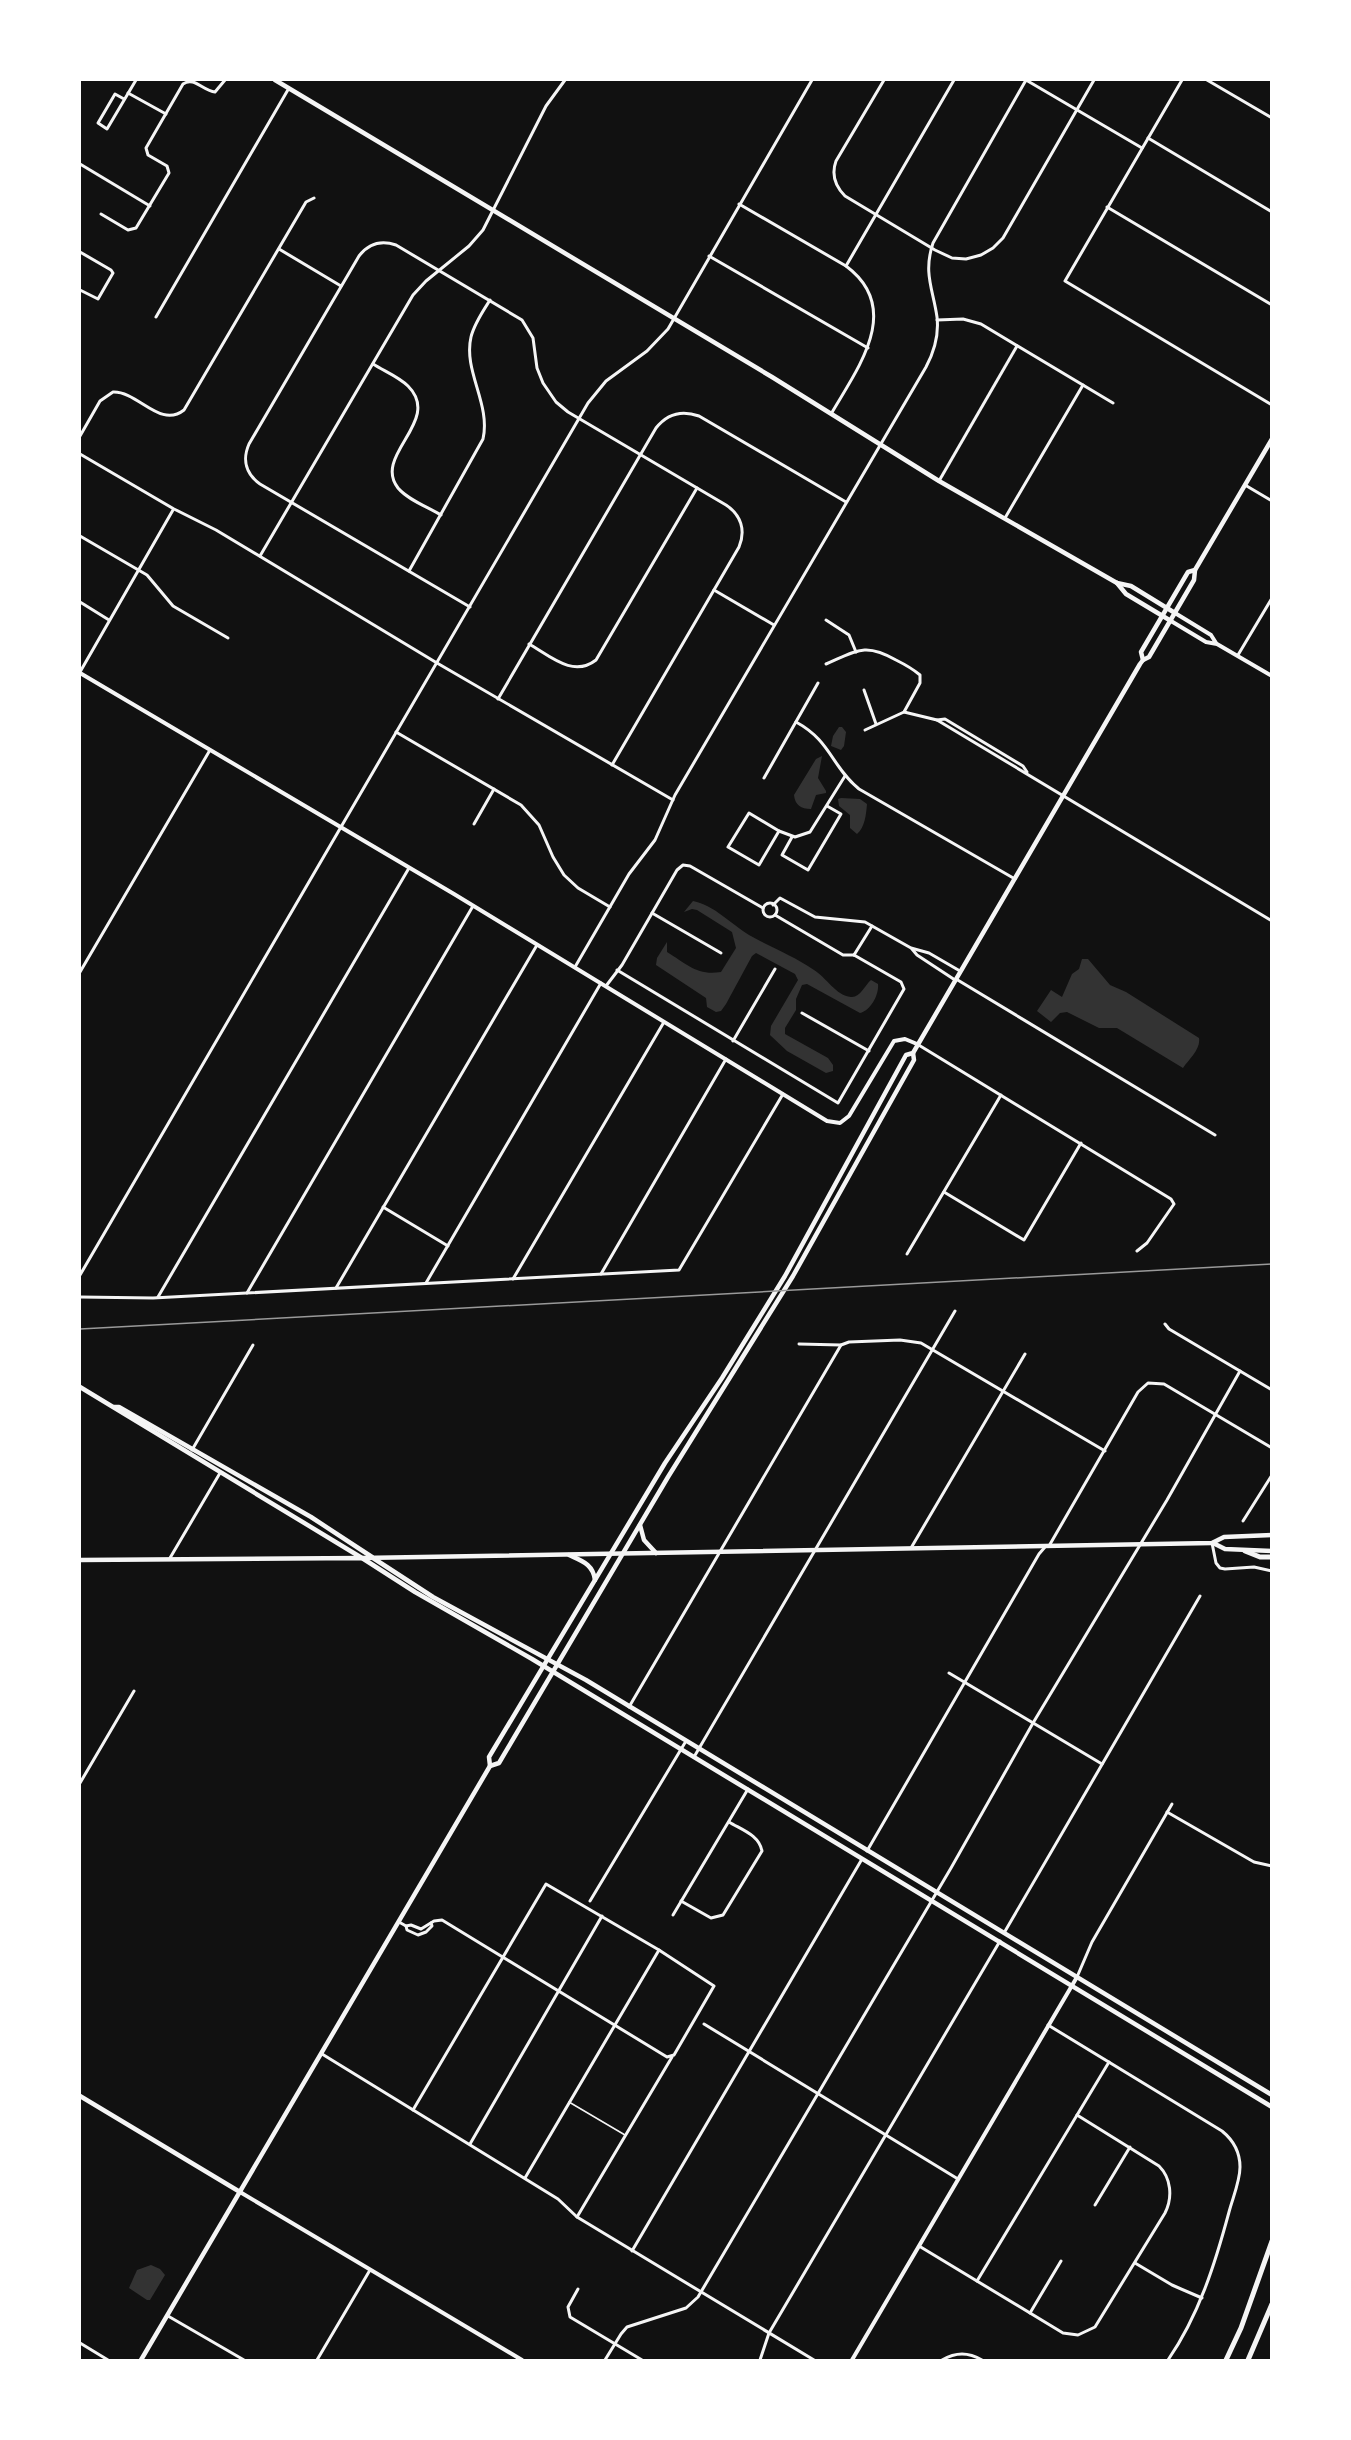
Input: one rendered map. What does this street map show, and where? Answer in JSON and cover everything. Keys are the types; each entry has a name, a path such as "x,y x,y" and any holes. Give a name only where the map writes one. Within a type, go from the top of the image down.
{"highway":[{"path":"1245,1551 1260,1557 1272,1557"},
{"path":"1226,2361 1272,2241"},
{"path":"1248,2361 1272,2304"}],"main road":[{"path":"275,80 674,318 1004,520 1117,583 1131,586 1175,613"},
{"path":"490,1766 499,1763 640,1524 793,1276 914,1060 913,1053 917,1044 1143,660 1149,658 1171,621 1194,580 1195,570 1272,439"},
{"path":"1143,660 1141,652 1188,572 1195,570"},
{"path":"1117,583 1126,594 1171,621"},
{"path":"141,2361 490,1766 489,1757 674,1448 763,1313 885,1091 906,1055 913,1053"},
{"path":"80,1387 415,1592 748,1789 1272,2107"},
{"path":"114,1407 119,1407 311,1517 434,1597 557,1664 1272,2095"},
{"path":"640,1524 644,1540 656,1553"},
{"path":"1212,1543 1224,1537 1272,1535"},
{"path":"80,1560 362,1558 1212,1543 1225,1549 1272,1551"},
{"path":"566,1554 590,1566 595,1583"},
{"path":"80,2096 240,2192"}],"street":[{"path":"124,99 115,94 98,123 107,129 136,80"},
{"path":"101,214 133,231 169,173 167,166 148,155 146,149 185,82 193,81 210,92 215,92 225,80"},
{"path":"260,556 413,295 424,282 476,240 495,211 546,106 565,80"},
{"path":"80,1275 579,419 603,384 652,346 674,318 812,80"},
{"path":"884,80 836,161 835,181 843,195 931,248 952,258 966,259 981,255 995,246 1003,237 1094,80"},
{"path":"846,266 954,80"},
{"path":"575,967 629,874 655,840 673,800 930,361 937,320 928,274 931,248 940,226 1026,80 1142,148"},
{"path":"1182,80 1065,280 1272,405"},
{"path":"1207,80 1272,118"},
{"path":"156,317 289,88"},
{"path":"128,93 166,114"},
{"path":"1148,138 1272,212"},
{"path":"80,164 150,206"},
{"path":"80,436 100,401 113,392 126,394 160,414 175,415 186,408 306,202 314,198"},
{"path":"740,204 846,266 860,281 871,301 874,326 868,348 831,414"},
{"path":"1107,207 1272,305"},
{"path":"470,607 291,502 253,478 246,466 246,453 341,286 361,253 373,244 384,242 396,245 515,314 526,326 535,345 537,368 544,385 556,402 579,419 730,508 741,524 743,533 740,545 612,765"},
{"path":"279,249 341,286"},
{"path":"80,252 111,270 112,273 98,298 80,290"},
{"path":"710,256 868,348"},
{"path":"409,571 478,452 484,434 484,413 470,358 470,344 474,328 490,300"},
{"path":"937,320 951,318 970,320 1113,403"},
{"path":"939,481 1017,346"},
{"path":"373,364 409,386 418,405 416,419 393,464 394,482 404,493 441,516"},
{"path":"1004,520 1083,385"},
{"path":"498,699 660,424 675,414 687,413 699,416 846,502"},
{"path":"80,454 174,509 216,530 437,663 673,800"},
{"path":"1245,485 1272,501"},
{"path":"529,644 572,667 583,667 596,660 698,488"},
{"path":"174,509 80,673 575,967 826,1121 840,1123 849,1116 894,1041 905,1039 917,1044 1171,1199 1173,1204 1147,1242 1137,1251"},
{"path":"80,536 138,570 153,581 173,606 228,639"},
{"path":"714,590 774,625"},
{"path":"1238,655 1272,598"},
{"path":"80,602 109,620"},
{"path":"1175,613 1211,635 1217,644"},
{"path":"826,620 848,633 856,652"},
{"path":"1171,621 1206,642 1217,644 1238,655 1272,676"},
{"path":"826,664 856,652 871,649 880,651 918,674 920,683 904,712"},
{"path":"764,778 818,683"},
{"path":"864,690 876,724"},
{"path":"865,730 904,712 937,720 1020,771 1028,773 1064,794 1272,921"},
{"path":"937,720 945,719 960,727 1023,766 1028,773"},
{"path":"796,722 820,739 845,776 859,789 1015,879"},
{"path":"396,732 521,805 537,821 556,864 569,881 610,907"},
{"path":"80,972 210,750"},
{"path":"779,831 759,865 728,847 749,813 792,837 802,837 810,832 845,776"},
{"path":"474,824 495,789"},
{"path":"792,837 782,855 808,870 841,814 827,806"},
{"path":"426,1283 603,985 617,970 678,869 682,866 690,866 763,908 766,916 775,915 843,955 855,955 902,983 904,987 903,993 838,1103 617,970"},
{"path":"158,1297 409,868"},
{"path":"773,905 780,898 815,917 856,920 872,925 911,948 929,953 960,971"},
{"path":"763,908 767,904 773,905 777,910 775,915"},
{"path":"247,1293 473,906"},
{"path":"652,913 721,953"},
{"path":"855,955 872,925"},
{"path":"336,1288 537,945"},
{"path":"911,948 917,955 956,980 1215,1135"},
{"path":"733,1041 775,969"},
{"path":"802,1013 869,1051"},
{"path":"513,1279 664,1022"},
{"path":"601,1274 726,1059"},
{"path":"80,1297 158,1297 247,1293 680,1270 783,1094"},
{"path":"907,1254 1001,1095"},
{"path":"944,1192 1024,1240 1081,1143"},
{"path":"383,1207 448,1246"},
{"path":"694,1757 955,1311"},
{"path":"1165,1324 1169,1329 1272,1390"},
{"path":"799,1344 841,1345 849,1342 905,1340 917,1342 933,1349 1105,1451"},
{"path":"192,1450 253,1345"},
{"path":"629,1707 841,1345"},
{"path":"911,1548 1025,1354"},
{"path":"605,2361 627,2327 686,2308 701,2292 1240,1371"},
{"path":"867,1851 1039,1554 1048,1546 1067,1516 1141,1388 1148,1383 1157,1382 1272,1448"},
{"path":"169,1560 220,1473"},
{"path":"1244,1521 1272,1475"},
{"path":"1212,1543 1216,1563 1220,1568 1254,1567 1272,1571"},
{"path":"1004,1933 1200,1596"},
{"path":"949,1673 1103,1764"},
{"path":"80,1782 134,1691"},
{"path":"590,1901 686,1741"},
{"path":"673,1915 748,1789"},
{"path":"852,2361 1077,1977 1092,1942 1172,1804"},
{"path":"1167,1812 1254,1862 1272,1866"},
{"path":"681,1901 711,1918 723,1916 746,1879 762,1851 760,1843 729,1822"},
{"path":"632,2251 863,1859"},
{"path":"413,2110 546,1884 714,1986 577,2217"},
{"path":"470,2144 602,1916"},
{"path":"399,1922 406,1926 407,1930 418,1935 428,1930 435,1920 442,1920 667,2057 672,2057"},
{"path":"760,2361 769,2333 1000,1941"},
{"path":"525,2178 658,1950"},
{"path":"704,2024 958,2179"},
{"path":"1048,2025 1222,2131 1233,2142 1239,2158 1239,2177 1221,2243 1202,2298 1168,2361"},
{"path":"321,2054 558,2199 577,2217 814,2361"},
{"path":"977,2281 1109,2062"},
{"path":"918,2246 1063,2333 1083,2334 1100,2323 1167,2208 1170,2196 1168,2181 1159,2166 1077,2115"},
{"path":"1095,2205 1130,2147"},
{"path":"240,2192 519,2360"},
{"path":"1030,2313 1061,2261"},
{"path":"1135,2263 1172,2285 1202,2298"},
{"path":"317,2361 370,2270"},
{"path":"578,2289 568,2307 568,2313 573,2319 642,2361"},
{"path":"168,2316 244,2361"},
{"path":"80,2343 108,2361"},
{"path":"942,2361 960,2354 974,2356 982,2361"}],"lane":[{"path":"569,2102 625,2135"}],"shaded area":[{"path":"839,727 846,732 844,746 841,750 831,746 833,736"},
{"path":"822,756 818,778 826,793 816,795 811,809 801,807 797,804 794,795 816,759"},
{"path":"838,799 860,799 867,804 866,816 857,834 850,828 850,815 839,806"},
{"path":"693,901 708,906 749,935 806,965 846,996 854,997 871,980 878,984 874,1002 860,1013 807,984 802,985 796,999 796,1010 785,1028 785,1034 828,1058 833,1065 833,1071 826,1073 787,1051 770,1035 771,1026 798,980 795,974 756,953 752,956 726,1004 721,1011 716,1012 707,1007 706,998 656,965 657,958 667,942 667,952 692,968 705,972 721,972 736,948 732,932 697,910 684,912"},
{"path":"1082,959 1088,959 1110,985 1126,992 1199,1038 1196,1050 1183,1068 1117,1028 1099,1028 1067,1012 1060,1013 1051,1022 1037,1011 1051,990 1062,997 1072,974 1079,969"},
{"path":"151,2265 160,2269 165,2275 150,2300 147,2300 129,2288 137,2270"}],"railway":[{"path":"80,1329 1272,1264"}]}
